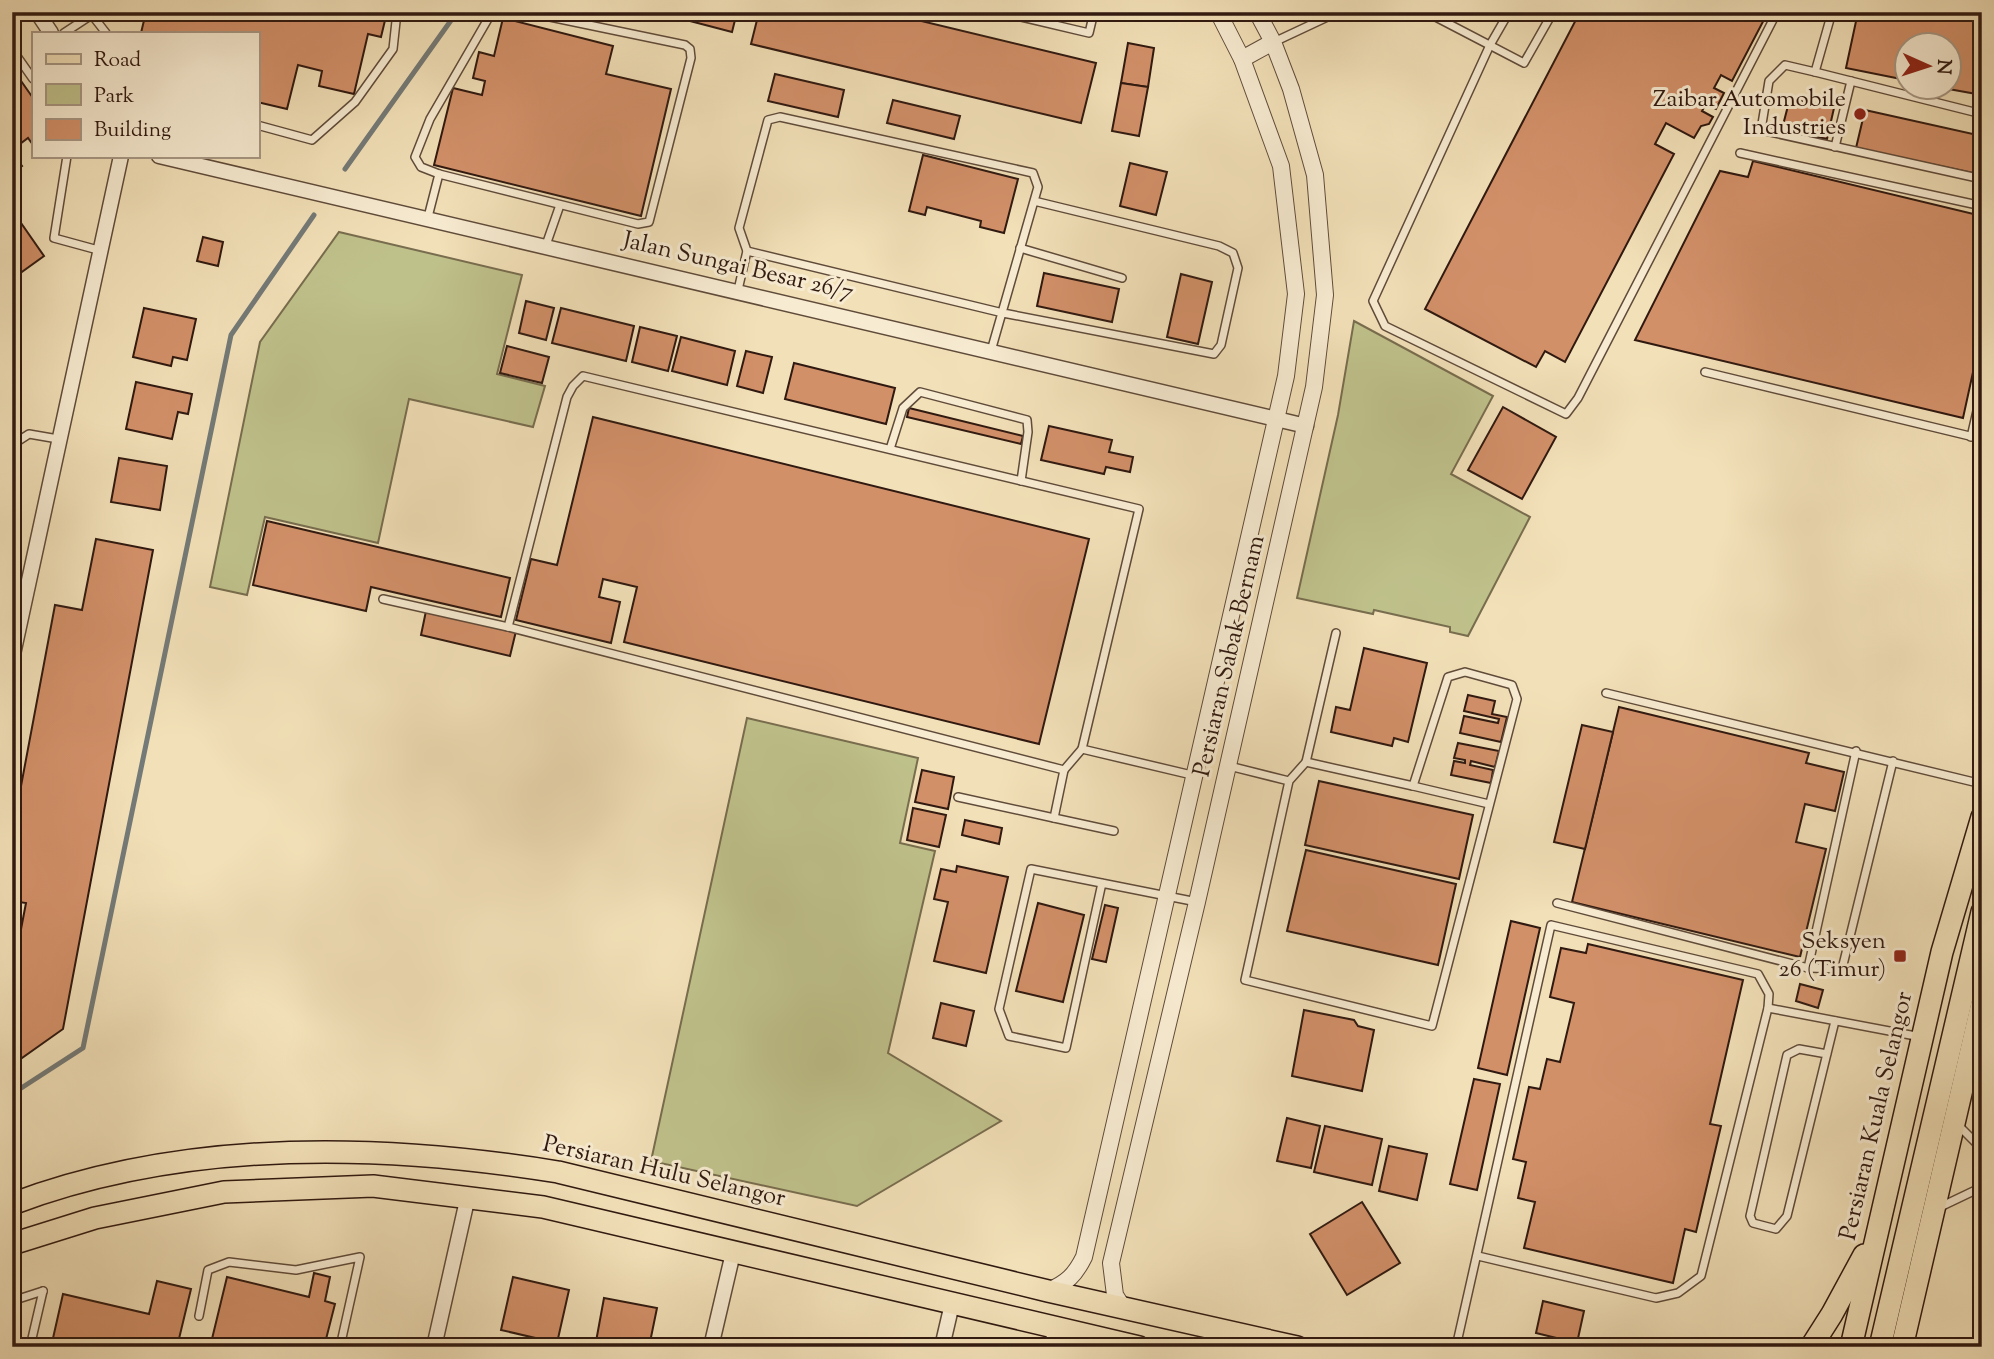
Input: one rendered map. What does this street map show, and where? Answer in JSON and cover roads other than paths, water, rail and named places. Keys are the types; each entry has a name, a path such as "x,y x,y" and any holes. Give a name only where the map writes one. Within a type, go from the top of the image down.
{"main road":[{"name":"Persiaran Kuala Selangor","path":"1851,1347 1942,952 1982,817"},
{"path":"1880,1347 1982,912"},
{"path":"1902,1347 1982,1003"},
{"name":"Persiaran Hulu Selangor","path":"12,1205 97,1179 159,1165 228,1157 373,1153 484,1160 558,1172 1048,1291 1297,1347"},
{"path":"12,1244 95,1217 224,1192 373,1186 543,1207 952,1304 1051,1337 1139,1347"},
{"path":"1811,1347 1832,1314 1876,1231"}],"street":[{"path":"37,12 50,32"},
{"name":"Persiaran Sabak Bernam","path":"1048,1291 1065,1283 1076,1273 1084,1257 1169,896 1286,376 1296,295 1281,166 1242,59 1218,12"},
{"name":"Persiaran Sabak Bernam","path":"1124,1308 1115,1295 1111,1263 1198,902 1306,426 1314,387 1325,295 1315,175 1291,89 1273,42 1257,12"},
{"path":"1242,59 1273,42"},
{"path":"12,659 19,583 58,439 121,158"},
{"name":"Jalan Sungai Besar 26/7","path":"168,158 546,244 1306,426"},
{"path":"434,1344 468,1196"},
{"path":"711,1347 733,1253"},
{"path":"943,1347 952,1304"}],"lane":[{"path":"259,126 312,140 355,102 393,49 397,12"},
{"path":"492,12 430,120 415,158 422,167 439,174 638,223 649,222 653,215 690,49 685,45 526,12"},
{"path":"1000,12 1089,33 1094,12"},
{"path":"1273,42 1338,12"},
{"path":"1426,12 1524,63 1553,12"},
{"path":"1509,12 1490,45 1373,300 1385,326 1566,414 1578,398 1777,12"},
{"path":"1815,72 1832,12"},
{"path":"66,32 94,14 105,32"},
{"path":"12,49 32,78"},
{"path":"1982,114 1785,65 1769,81 1761,130 1982,179"},
{"path":"1835,147 1851,81"},
{"path":"738,290 747,251 739,228 768,120 780,117 1032,173 1038,187 991,351"},
{"path":"1740,153 1982,206"},
{"path":"67,158 54,237 98,250"},
{"path":"428,217 439,174"},
{"path":"747,251 1003,313 1214,354 1221,345 1238,268 1233,253 1219,246 1034,201"},
{"path":"546,244 560,205"},
{"path":"1020,248 1122,278"},
{"path":"1705,372 1982,439"},
{"path":"508,627 567,397 583,376 1139,509 1082,749 1064,770 1054,818"},
{"path":"1971,437 1982,389"},
{"path":"890,449 903,408 920,392 1027,420 1028,432 1021,481"},
{"path":"12,445 29,434 58,439"},
{"path":"383,599 508,627 1064,770"},
{"path":"1336,633 1306,762 1289,781 1245,981 1432,1026 1517,698 1513,685 1465,673 1448,677 1413,786"},
{"path":"1606,693 1856,751 1982,784"},
{"path":"1082,749 1196,776"},
{"path":"1808,968 1856,751"},
{"path":"1557,903 1808,968 1842,969 1893,761"},
{"path":"1306,762 1489,804"},
{"path":"1228,766 1289,781"},
{"path":"958,797 1114,831"},
{"path":"1102,883 1066,1048 1009,1036 999,1009 1031,869 1169,896 1198,902"},
{"path":"1456,1347 1551,925 1758,974 1769,994 1768,1008 1701,1276 1678,1293 1656,1298 1478,1255"},
{"path":"1768,1008 1922,1038"},
{"path":"1827,1054 1799,1048 1787,1055 1750,1216 1753,1223 1776,1229 1787,1216 1827,1054 1835,1021"},
{"path":"1954,1121 1982,1149"},
{"path":"1933,1211 1982,1187"},
{"path":"199,1316 208,1269 229,1262 296,1270 360,1257 340,1347"},
{"path":"12,1301 43,1291 30,1347"},
{"path":"434,1344 460,1347"}],"waterway":[{"path":"345,169 457,12"},
{"path":"12,1094 83,1048 231,335 314,215"}],"place":[{"name":"Zaibar Automobile Industries","path":"1860,114"},
{"name":"Seksyen 26 (Timur)","path":"1900,956"}]}
